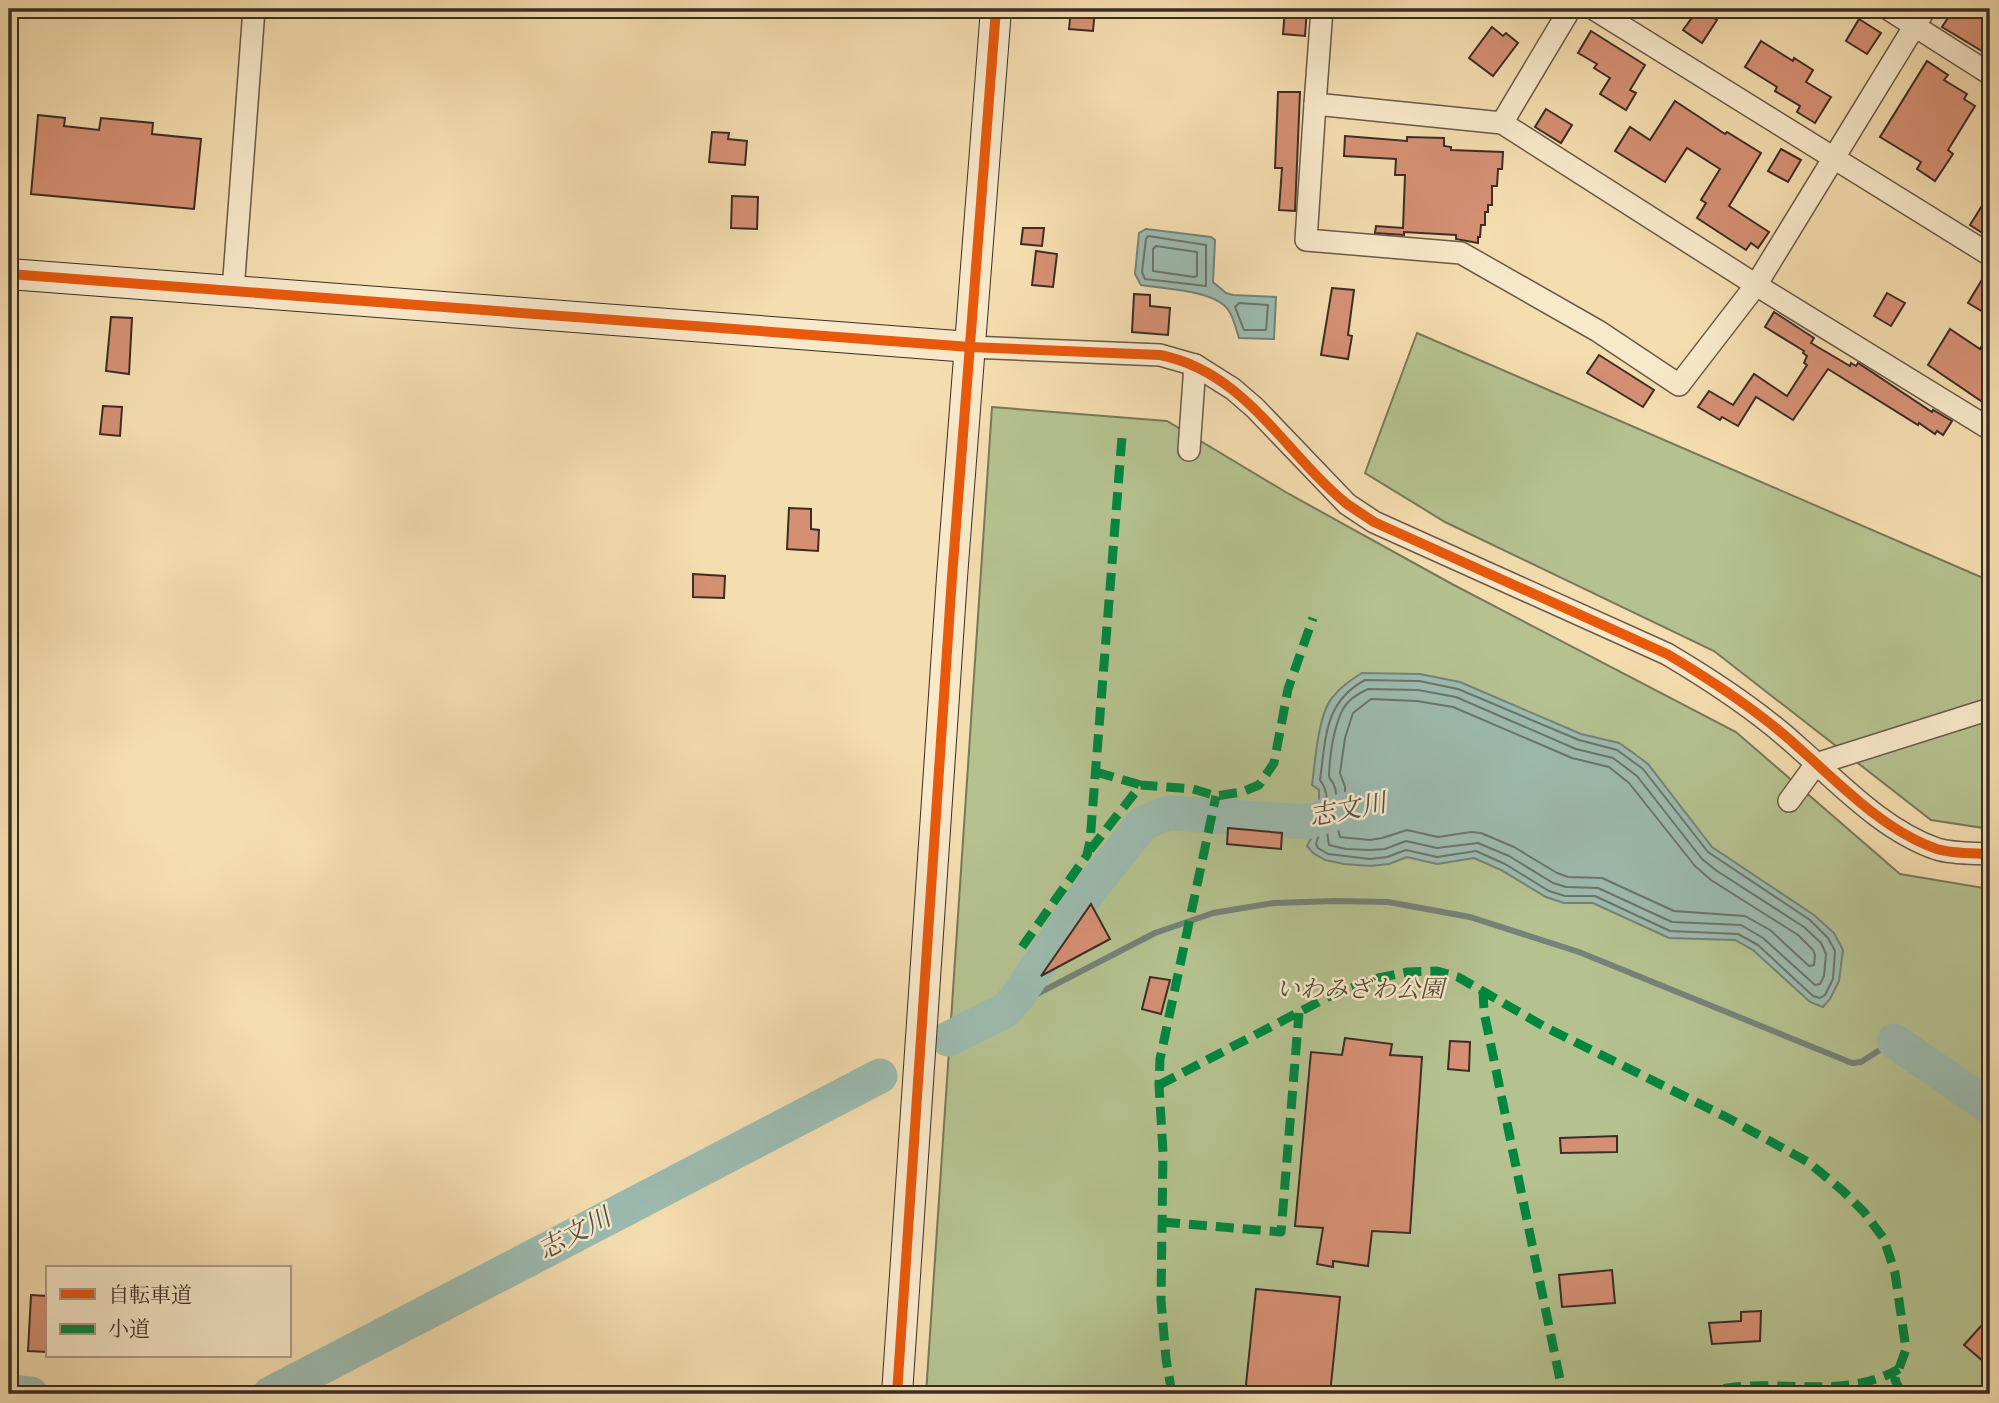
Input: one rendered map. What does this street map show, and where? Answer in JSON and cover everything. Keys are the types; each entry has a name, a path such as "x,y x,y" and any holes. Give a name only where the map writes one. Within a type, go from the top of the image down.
{"street":[{"path":"233,291 254,9"},
{"path":"897,1394 952,577 996,9"},
{"path":"1322,9 1306,240 1461,253 1598,331 1679,385 1756,285 1920,17"},
{"path":"1502,123 1570,9"},
{"path":"1594,9 1990,256"},
{"path":"1888,9 1920,17 1990,74"},
{"path":"1315,104 1502,123 1756,285 1990,429"},
{"path":"9,274 970,347 1160,355 1195,365 1233,389 1255,408 1347,504 1374,522 1667,654 1797,746 1857,802 1919,842 1940,850 1990,854"},
{"path":"1189,450 1195,365"},
{"path":"1789,801 1816,764 1990,709"}],"green space":[{"path":"1417,333 1990,581 1990,829 1931,820 1714,651 1445,522 1365,473"},
{"name":"いわみざわ公園","path":"992,407 1167,421 1289,494 1452,584 1736,732 1900,874 1990,889 1990,1394 926,1394"}],"water":[{"path":"1146,229 1211,237 1215,240 1213,282 1226,293 1233,295 1276,297 1274,339 1239,338 1229,311 1213,299 1189,292 1141,285 1135,274 1139,233"},
{"path":"1362,673 1420,674 1460,682 1581,734 1619,743 1632,752 1648,764 1712,847 1814,915 1834,933 1843,950 1839,981 1830,999 1823,1007 1810,1002 1753,950 1735,940 1669,938 1593,903 1564,903 1546,897 1501,870 1474,858 1437,864 1407,857 1389,864 1370,866 1325,860 1313,853 1307,846 1313,835 1302,832 1311,808 1319,805 1319,790 1312,785 1323,716 1335,694"}],"building":[{"path":"1071,9 1095,9 1093,31 1069,29"},
{"path":"1285,9 1307,9 1305,36 1283,34"},
{"path":"1676,9 1702,9 1717,20 1702,43 1683,30 1691,19"},
{"path":"1954,9 1990,9 1990,37 1982,51 1942,27"},
{"path":"1859,19 1881,33 1867,54 1846,41"},
{"path":"1492,27 1503,36 1506,33 1518,43 1493,76 1469,58"},
{"path":"1591,31 1645,65 1630,90 1636,93 1626,110 1600,94 1610,78 1594,68 1597,64 1578,53"},
{"path":"1761,41 1813,70 1806,82 1831,97 1815,123 1797,112 1800,106 1775,91 1777,87 1745,67"},
{"path":"1927,61 1948,75 1944,80 1967,94 1964,99 1975,106 1948,150 1953,154 1935,181 1917,169 1921,162 1880,137"},
{"path":"1278,92 1300,92 1295,211 1279,210 1282,168 1275,168"},
{"path":"1675,101 1725,134 1727,132 1761,153 1729,206 1769,232 1758,248 1751,243 1746,250 1697,218 1706,203 1701,200 1720,169 1687,148 1665,182 1615,151 1630,127 1650,140"},
{"path":"1546,109 1572,125 1561,143 1535,127"},
{"path":"38,115 65,118 64,126 99,130 101,118 153,123 152,134 201,139 194,209 31,194"},
{"path":"712,132 729,133 728,139 747,141 745,165 709,162"},
{"path":"1345,136 1407,141 1407,137 1444,138 1444,146 1451,147 1451,150 1503,152 1502,169 1498,169 1497,186 1492,186 1492,205 1488,205 1488,212 1485,212 1485,225 1481,225 1478,243 1456,239 1456,235 1375,233 1376,226 1403,228 1405,175 1395,175 1396,159 1344,156"},
{"path":"1781,149 1801,160 1788,182 1768,171"},
{"path":"1990,193 1990,238 1970,225"},
{"path":"732,196 758,197 757,229 731,228"},
{"path":"1023,228 1044,228 1042,246 1021,244"},
{"path":"1036,251 1057,254 1053,287 1032,285"},
{"path":"1990,268 1990,316 1968,303"},
{"path":"1332,288 1354,290 1348,359 1321,355"},
{"path":"1887,293 1905,303 1891,326 1874,316"},
{"path":"1134,294 1150,295 1150,306 1170,308 1168,335 1132,332"},
{"path":"1774,312 1814,338 1811,343 1850,366 1851,363 1856,366 1858,363 1932,412 1933,410 1952,421 1943,435 1937,431 1935,434 1919,423 1918,425 1828,369 1793,420 1756,397 1738,426 1722,417 1720,420 1698,407 1709,391 1733,405 1754,374 1787,396 1807,365 1804,363 1807,356 1804,351 1765,327"},
{"path":"111,317 132,318 129,374 106,371"},
{"path":"1950,329 1980,349 1990,332 1990,407 1928,365"},
{"path":"1599,355 1654,390 1643,407 1587,373"},
{"path":"103,406 122,407 120,436 100,434"},
{"path":"789,508 811,509 811,529 819,530 818,551 787,549"},
{"path":"693,574 725,576 724,598 693,597"},
{"path":"1228,828 1282,833 1281,849 1227,844"},
{"path":"1091,904 1110,939 1041,976"},
{"path":"1150,977 1170,980 1161,1014 1142,1009"},
{"path":"1345,1038 1392,1044 1390,1055 1422,1057 1410,1233 1372,1231 1368,1266 1333,1261 1333,1267 1317,1264 1323,1228 1295,1226 1311,1052 1342,1055"},
{"path":"1450,1041 1470,1042 1469,1071 1448,1069"},
{"path":"1617,1136 1617,1152 1561,1153 1560,1138"},
{"path":"1612,1270 1615,1303 1562,1307 1559,1275"},
{"path":"1256,1289 1340,1297 1330,1394 1245,1394"},
{"path":"31,1295 46,1296 46,1352 28,1351"},
{"path":"1761,1311 1760,1341 1712,1344 1709,1323 1741,1321 1741,1312"},
{"path":"1982,1325 1990,1333 1990,1367 1964,1345"}],"waterway":[{"name":"志文川","path":"948,1039 1006,1010 1088,892 1143,823 1169,813 1306,822 1352,808"},
{"path":"1006,1010 1155,933 1213,913 1274,903 1388,902 1470,917 1579,952 1852,1063 1861,1062 1894,1041"},
{"name":"志文川","path":"1894,1041 1990,1107"},
{"name":"志文川","path":"270,1394 880,1076"},
{"name":"志文川","path":"9,1392 31,1394"}],"marked path":[{"path":"1022,947 1087,855 1090,841 1122,437"},
{"path":"1090,850 1141,785 1193,789 1216,796 1242,792 1259,785 1274,763 1288,689 1313,618"},
{"path":"1096,772 1141,785"},
{"path":"1172,1394 1161,1301 1163,1152 1160,1059 1216,796"},
{"path":"1159,1085 1328,997 1378,978 1408,972 1437,971 1458,977 1545,1027 1726,1117 1808,1162 1843,1191 1864,1212 1884,1239 1895,1273 1906,1349 1895,1380 1902,1394"},
{"path":"1483,990 1484,1012 1563,1394"},
{"path":"1162,1222 1281,1232 1299,1013"},
{"path":"1697,1394 1750,1386 1815,1387 1858,1384 1899,1369"}],"cycle path":[{"path":"897,1394 952,577 996,9"},
{"path":"9,274 970,347 1160,355 1190,364 1217,378 1262,417 1324,484 1374,522 1667,654 1752,710 1881,819 1899,831 1943,851 1990,854"}]}
